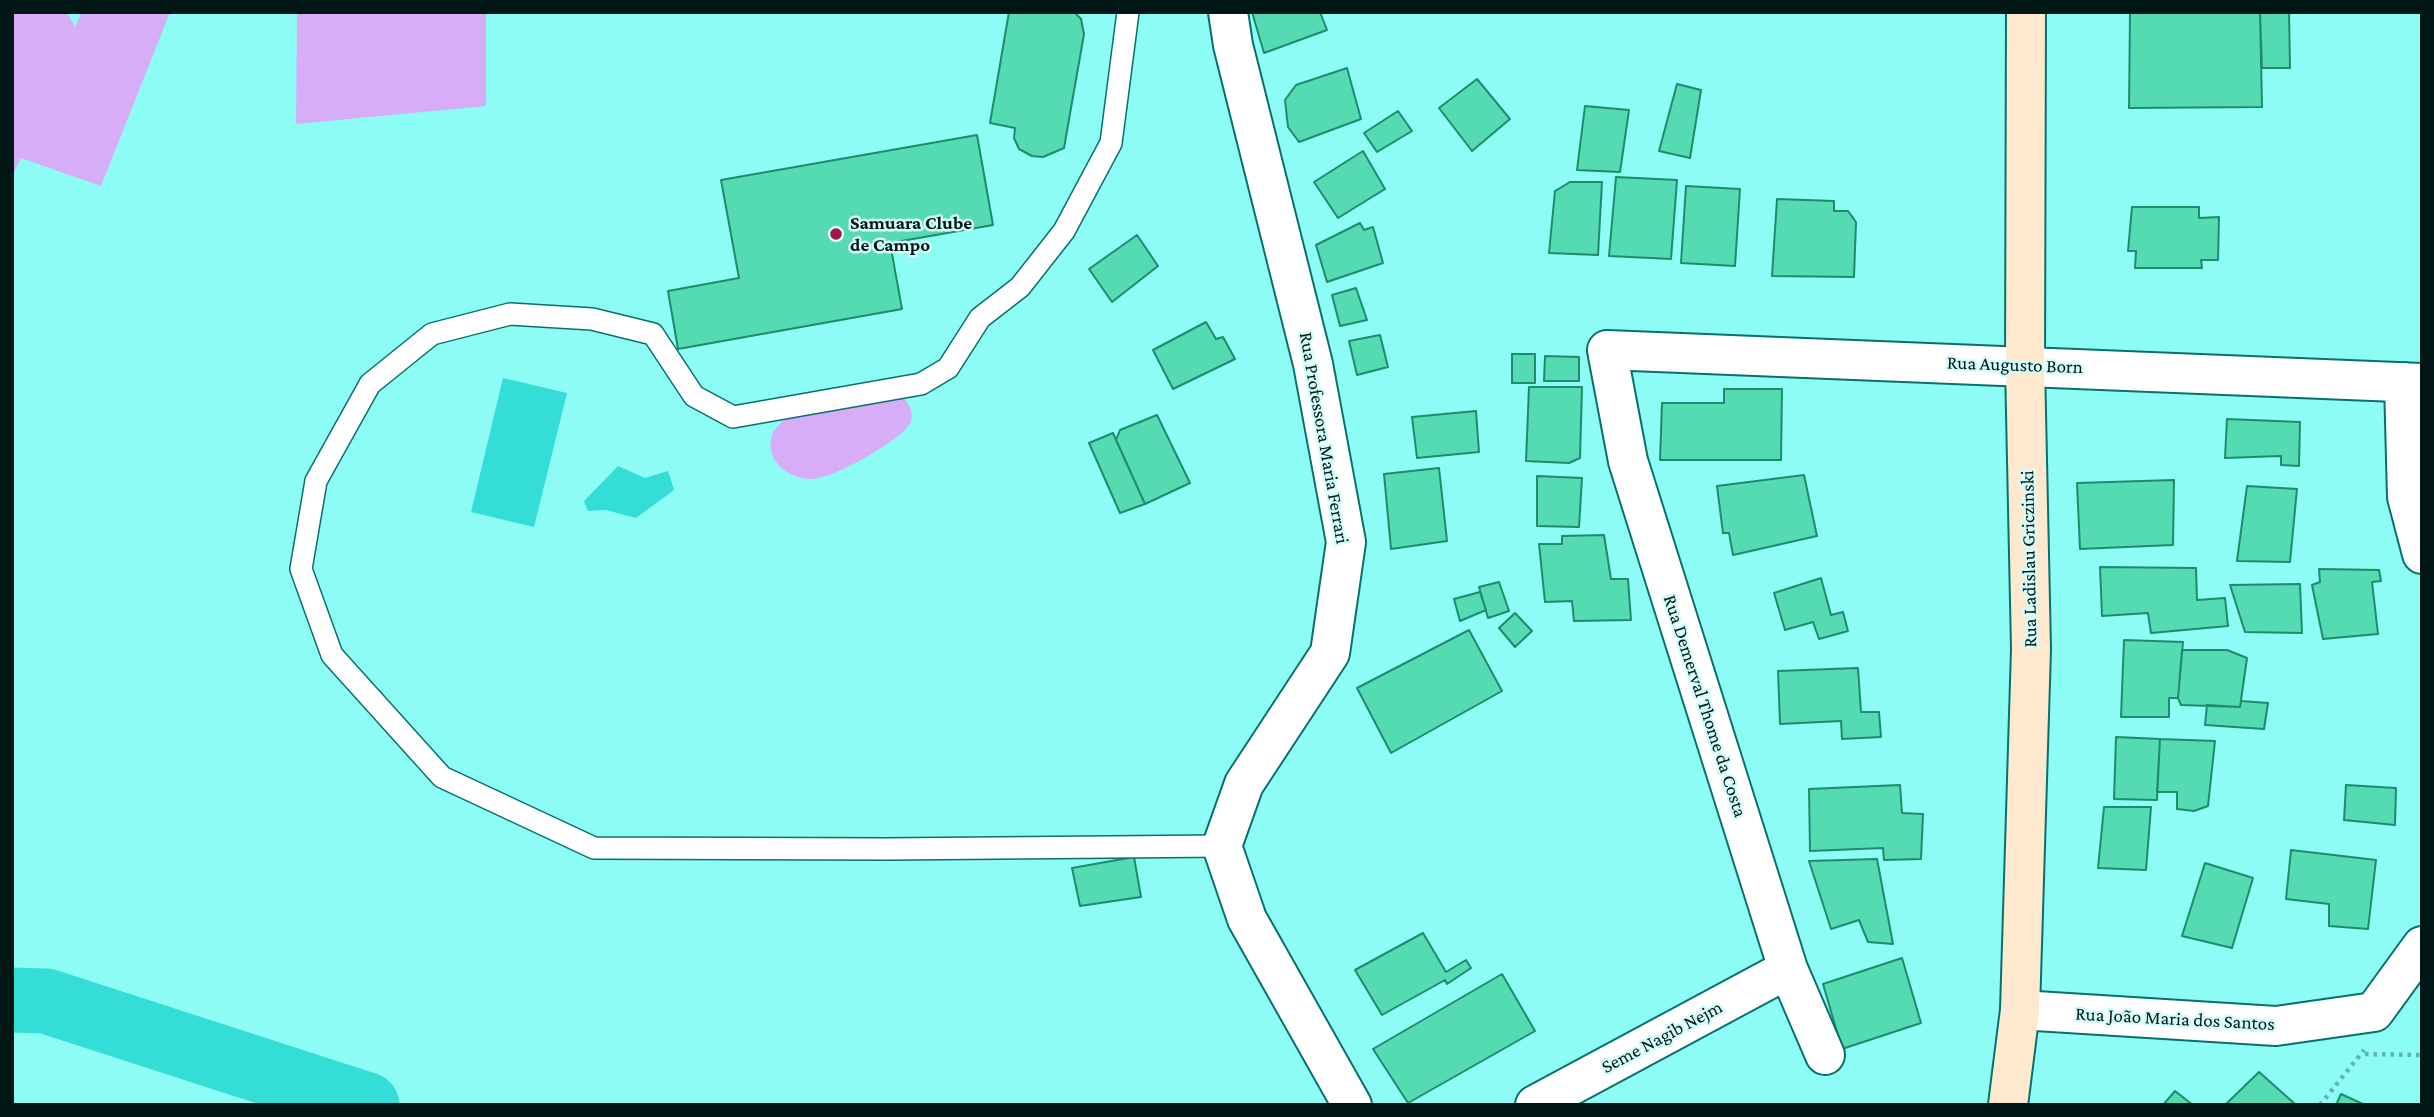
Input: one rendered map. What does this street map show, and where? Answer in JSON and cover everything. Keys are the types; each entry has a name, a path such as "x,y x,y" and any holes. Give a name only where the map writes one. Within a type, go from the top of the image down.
{"main road":[{"name":"Rua Ladislau Griczinski","path":"2008,1105 2020,1010 2031,649 2025,365 2026,12"}],"street":[{"name":"Rua Professora Maria Ferrari","path":"1222,846 1244,784 1330,653 1346,542 1313,364 1233,45 1228,12"},
{"name":"Rua Augusto Born","path":"1607,350 2413,382"},
{"name":"Rua Demerval Thome da Costa","path":"1607,350 1628,461 1788,969 1825,1055"},
{"path":"2413,382 2407,497 2422,554"},
{"path":"1222,846 1247,919 1352,1105"},
{"path":"2374,1012 2422,946"},
{"name":"Seme Nagib Nejm","path":"1535,1105 1788,969"},
{"name":"Rua João Maria dos Santos","path":"2020,1010 2276,1026 2374,1012"}],"lane":[{"path":"1128,12 1111,144 1064,231 1020,287 980,318 948,368 921,384 733,416 694,396 653,334 592,319 510,314 432,334 370,384 316,481 301,569 332,655 442,777 594,848 1222,846"}],"path":[{"path":"2320,1105 2363,1054 2374,1012"}],"shaded area":[{"path":"12,12 67,12 75,27 82,12 170,12 101,186 21,158 12,176"},
{"path":"297,12 486,12 486,106 296,124"},
{"path":"903,397 912,414 906,429 881,448 833,473 810,479 797,476 786,471 772,454 773,433 780,423 792,415"}],"water":[{"path":"503,378 567,393 534,527 471,512"},
{"path":"618,466 645,478 668,471 674,490 636,518 606,510 588,511 584,501"}],"building":[{"path":"1009,12 1074,12 1081,19 1084,34 1064,148 1043,157 1032,156 1019,149 1014,138 1015,128 990,123"},
{"path":"1252,12 1320,12 1327,30 1264,53"},
{"path":"2130,12 2260,12 2262,107 2129,108"},
{"path":"2260,12 2289,12 2290,68 2262,68"},
{"path":"1347,68 1361,119 1299,142 1288,127 1285,100 1296,85"},
{"path":"1477,79 1510,119 1472,151 1439,108"},
{"path":"1677,84 1701,90 1690,158 1659,151"},
{"path":"1585,106 1629,110 1620,172 1577,170"},
{"path":"1398,111 1412,131 1377,152 1364,133"},
{"name":"Samuara Clube de Campo","path":"977,135 993,225 890,243 902,309 678,349 668,291 739,278 721,180"},
{"path":"1363,151 1385,189 1338,218 1314,182"},
{"path":"1616,177 1677,180 1671,259 1609,256"},
{"path":"1570,182 1602,182 1598,255 1549,253 1555,191"},
{"path":"1686,186 1740,189 1735,266 1681,263"},
{"path":"1777,199 1834,201 1834,211 1848,211 1856,222 1854,277 1772,276"},
{"path":"2132,207 2199,207 2199,218 2219,217 2218,260 2201,260 2202,268 2135,268 2136,251 2128,251"},
{"path":"1360,223 1364,230 1373,227 1383,263 1327,282 1316,245"},
{"path":"1137,235 1158,266 1112,302 1089,269"},
{"path":"1356,288 1367,320 1340,326 1332,295"},
{"path":"1206,322 1216,339 1223,337 1235,359 1173,389 1153,350"},
{"path":"1380,335 1388,367 1357,375 1349,341"},
{"path":"1512,354 1535,354 1535,383 1512,383"},
{"path":"1545,356 1579,357 1579,381 1544,381"},
{"path":"1529,387 1582,387 1580,458 1569,463 1526,461"},
{"path":"1724,389 1782,389 1781,460 1660,460 1662,403 1724,403"},
{"path":"1476,411 1479,452 1417,458 1412,417"},
{"path":"1157,415 1190,483 1145,504 1116,440 1120,430"},
{"path":"2227,419 2300,422 2299,466 2281,465 2281,456 2225,458"},
{"path":"1113,433 1145,504 1120,513 1089,443"},
{"path":"1439,468 1447,541 1391,549 1384,474"},
{"path":"1804,475 1817,536 1733,555 1729,533 1723,533 1717,486"},
{"path":"1537,476 1582,478 1579,527 1537,526"},
{"path":"2174,480 2173,545 2080,549 2077,483"},
{"path":"2247,486 2297,489 2290,562 2237,561"},
{"path":"1604,535 1611,579 1628,579 1631,620 1574,621 1572,601 1545,602 1539,544 1562,544 1562,536"},
{"path":"2100,567 2196,568 2197,600 2225,598 2228,626 2151,633 2148,613 2102,616"},
{"path":"2319,569 2379,570 2381,581 2372,582 2378,634 2323,639 2312,585 2320,582"},
{"path":"1821,578 1831,615 1843,612 1848,631 1819,639 1813,622 1785,630 1774,593"},
{"path":"1499,582 1509,611 1488,618 1479,587"},
{"path":"2300,584 2302,633 2245,632 2230,585"},
{"path":"1480,592 1486,610 1460,621 1454,599"},
{"path":"1515,613 1532,631 1515,647 1499,628"},
{"path":"1469,630 1502,691 1391,753 1357,688"},
{"path":"2124,640 2183,642 2178,698 2169,698 2169,717 2121,717"},
{"path":"2182,650 2227,650 2247,658 2240,707 2181,705 2178,698"},
{"path":"1858,668 1861,712 1879,712 1881,737 1842,739 1841,721 1780,724 1778,671"},
{"path":"2241,701 2268,703 2264,729 2205,725 2207,705 2240,707"},
{"path":"2116,737 2160,739 2157,800 2114,799"},
{"path":"2160,739 2215,741 2208,806 2194,811 2177,809 2177,792 2157,792"},
{"path":"1900,785 1902,813 1923,814 1921,859 1884,860 1883,848 1810,851 1809,789"},
{"path":"2346,785 2396,788 2395,825 2344,820"},
{"path":"2104,807 2151,807 2146,870 2098,868"},
{"path":"2291,850 2376,860 2368,929 2329,926 2329,904 2286,899"},
{"path":"1134,857 1141,897 1080,906 1072,868"},
{"path":"1877,859 1893,944 1868,942 1859,920 1831,929 1809,861"},
{"path":"2205,863 2253,878 2232,948 2182,936"},
{"path":"1423,933 1446,972 1466,960 1471,968 1447,984 1445,980 1382,1015 1355,970"},
{"path":"1902,958 1921,1023 1842,1049 1823,984"},
{"path":"1502,974 1535,1031 1408,1103 1373,1049"},
{"path":"2259,1072 2295,1104 2225,1105"},
{"path":"2175,1091 2193,1105 2163,1105"},
{"path":"2341,1094 2365,1105 2336,1105"}],"waterway":[{"path":"12,1000 46,1001 367,1105"}],"place":[{"name":"Samuara Clube de Campo","path":"836,234"}]}
